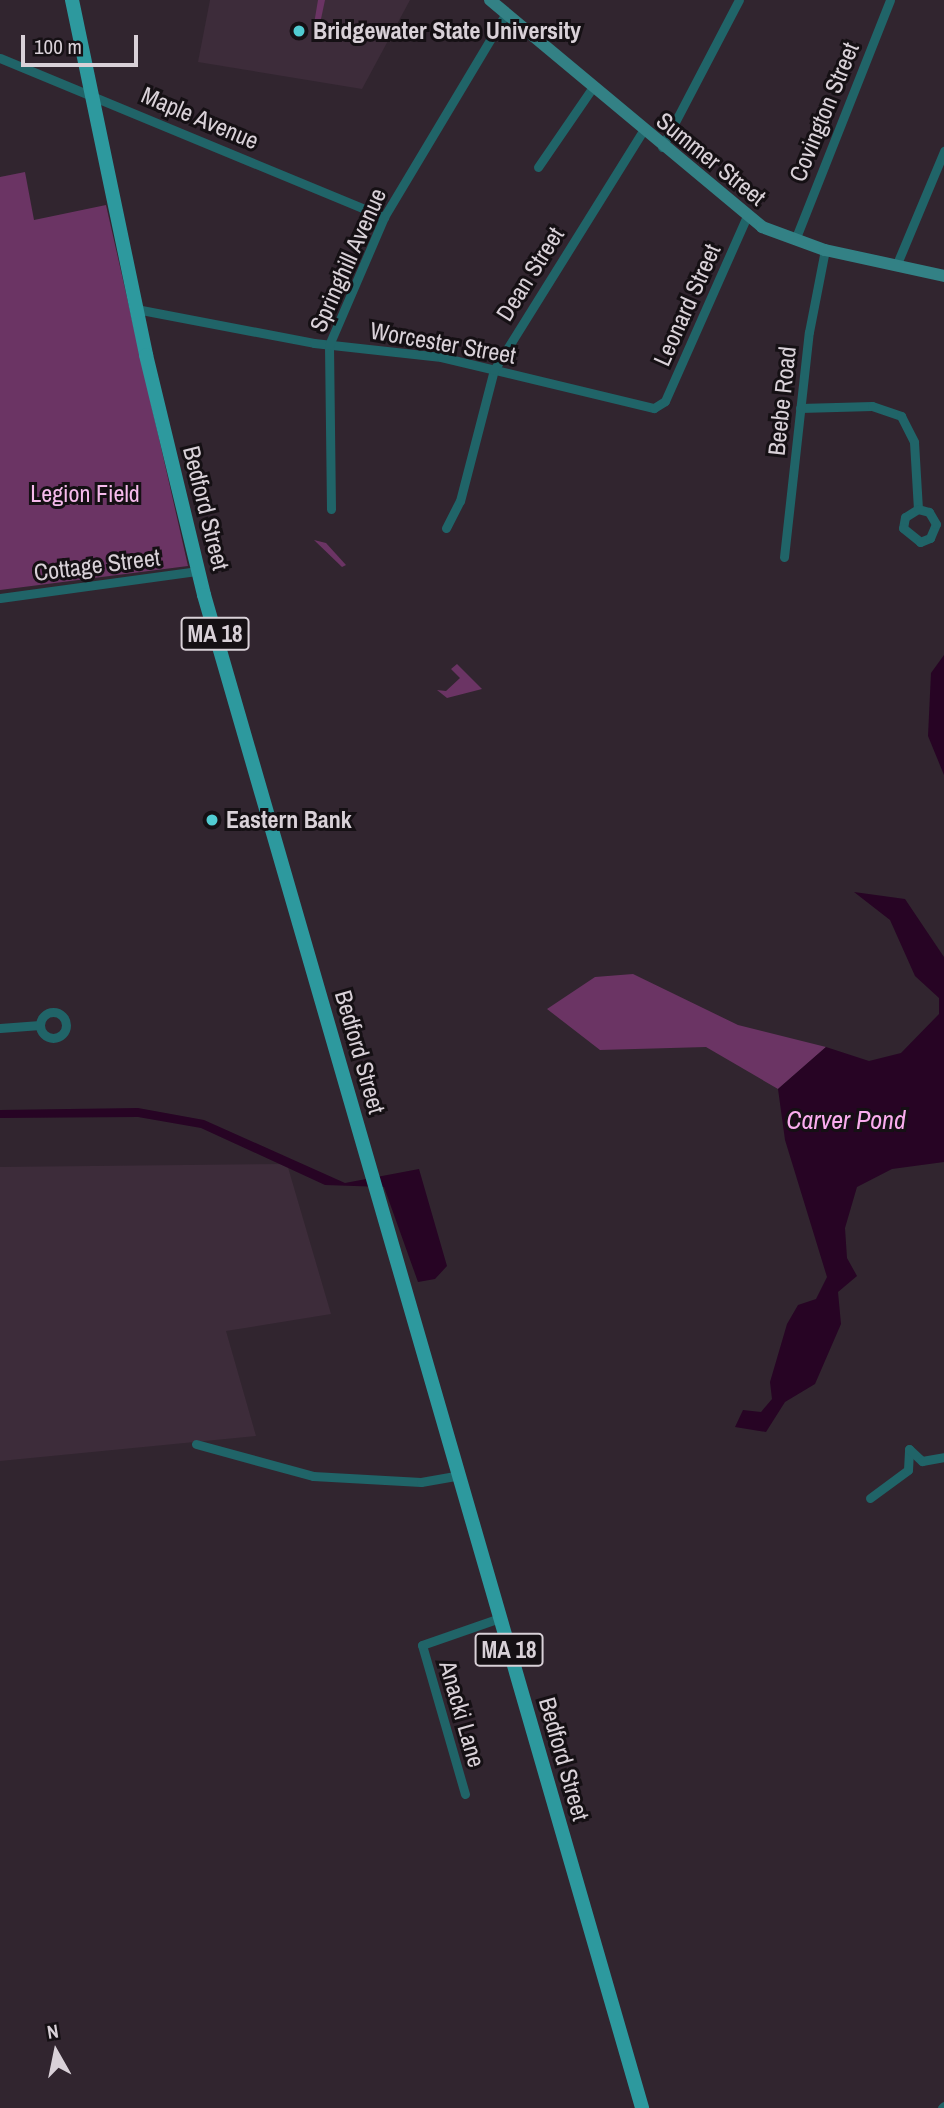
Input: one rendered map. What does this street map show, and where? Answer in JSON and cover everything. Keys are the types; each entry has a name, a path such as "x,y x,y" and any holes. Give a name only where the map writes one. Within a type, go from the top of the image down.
{"main road":[{"name":"Bedford Street","path":"72,0 136,309 198,571 642,2108"},
{"name":"Summer Street","path":"490,0 747,216 795,240 825,250 944,275"}],"street":[{"path":"662,147 739,0"},
{"name":"Covington Street","path":"795,240 890,0"},
{"name":"Springhill Avenue","path":"331,509 330,345 384,217 506,13"},
{"name":"Maple Avenue","path":"0,58 90,91 384,217"},
{"path":"538,167 593,87"},
{"name":"Dean Street","path":"446,528 460,501 494,370 643,131"},
{"path":"896,265 944,151"},
{"name":"Leonard Street","path":"658,407 747,216"},
{"name":"Beebe Road","path":"784,557 800,408 825,250"},
{"name":"Worcester Street","path":"136,309 330,345 427,355 658,407"},
{"path":"800,408 872,406 901,416 914,442 918,509"},
{"name":"Cottage Street","path":"0,598 198,571"},
{"path":"0,1028 40,1025"},
{"path":"196,1444 313,1476 369,1474 421,1482 459,1475"},
{"path":"870,1498 908,1470 909,1449 922,1461 944,1457"},
{"name":"Anacki Lane","path":"465,1794 422,1645 500,1618"}],"shaded area":[{"name":"Bridgewater State University","path":"210,0 410,0 362,89 198,62"},
{"path":"287,1164 331,1314 226,1331 256,1436 0,1461 0,1167"}],"green space":[{"path":"318,0 325,0 317,38 312,36"},
{"name":"Legion Field","path":"25,172 34,220 106,205 188,566 0,590 0,177"},
{"path":"314,540 326,543 346,565 342,567"},
{"path":"457,664 482,689 447,698 437,690 446,691 460,678 451,669"},
{"path":"633,974 738,1025 826,1047 778,1089 706,1047 600,1050 547,1009 595,977"}],"water":[{"path":"944,655 944,775 928,736 931,673"},
{"name":"Carver Pond","path":"854,892 905,899 944,957 944,1162 892,1169 857,1187 845,1228 847,1258 857,1276 838,1292 841,1324 815,1384 785,1402 766,1432 735,1427 743,1410 761,1412 772,1399 770,1382 787,1324 798,1305 816,1299 827,1277 785,1140 778,1089 826,1047 869,1061 901,1053 939,1014 939,998 915,976 890,920"},
{"path":"138,1108 204,1120 345,1183 419,1169 447,1266 435,1279 418,1282 384,1187 325,1185 201,1128 138,1117 0,1118 0,1110"}],"place":[{"name":"Bridgewater State University","path":"299,31"},
{"name":"Eastern Bank","path":"212,820"}]}
